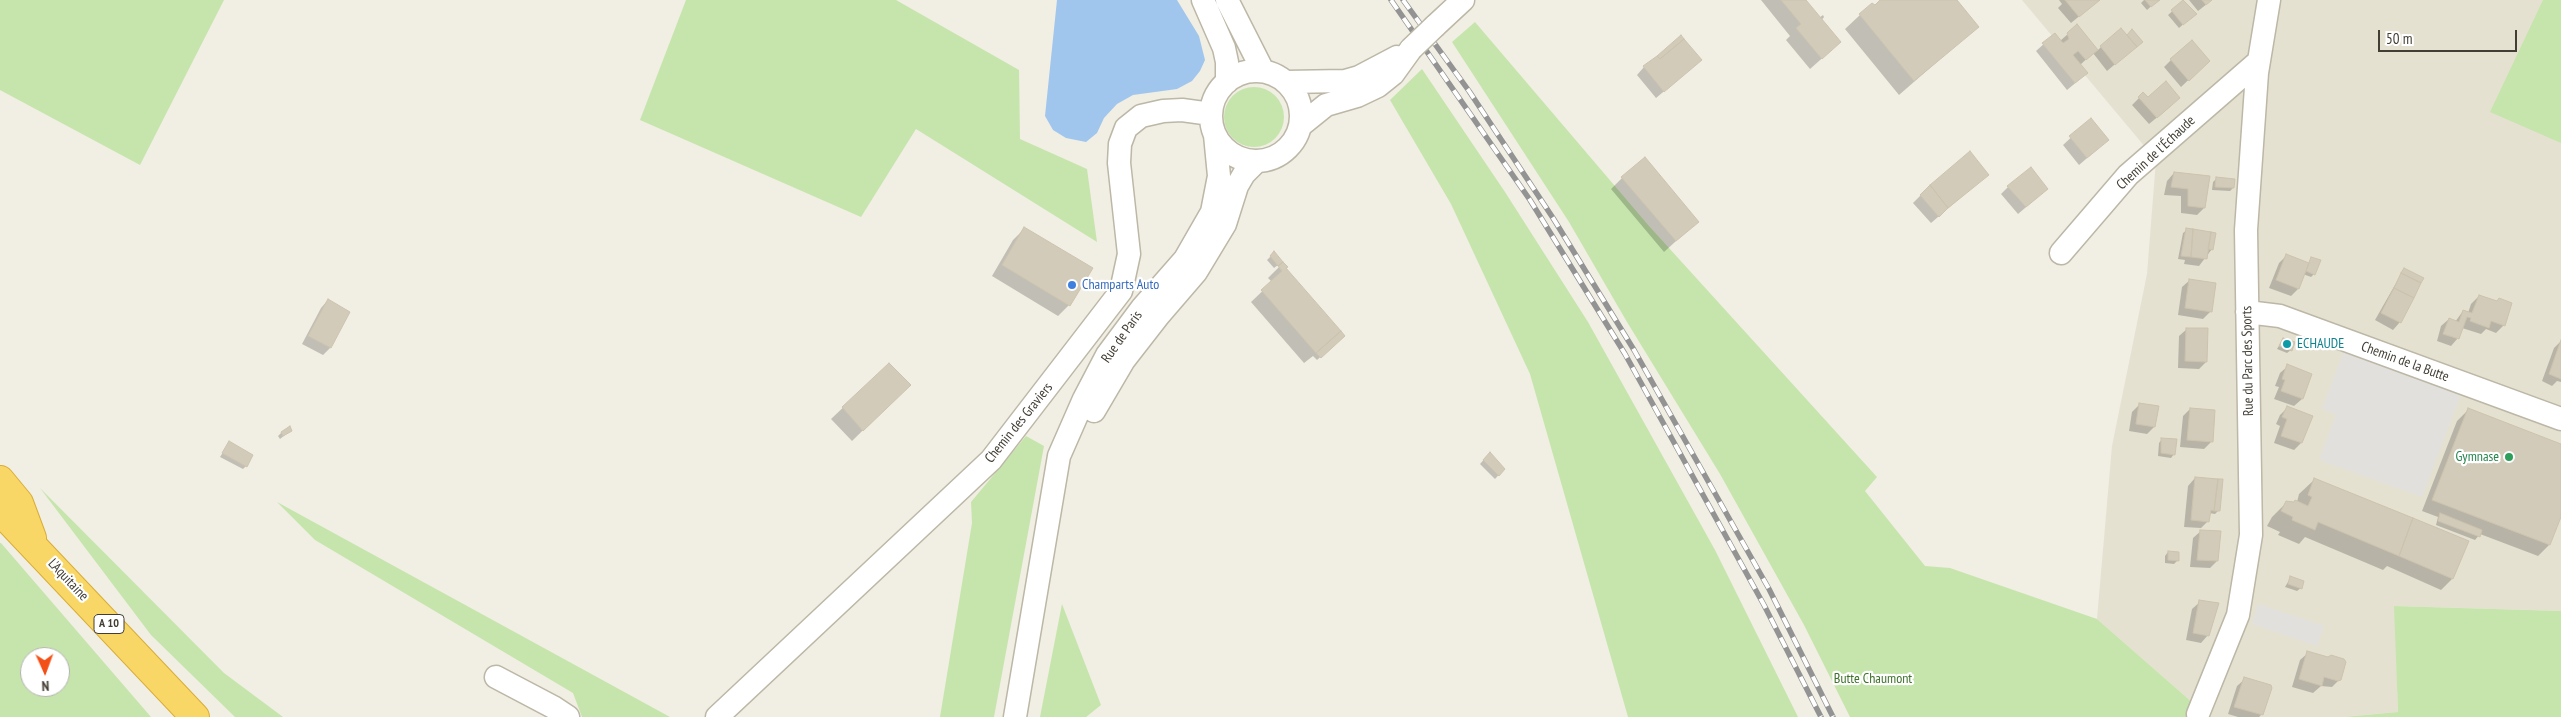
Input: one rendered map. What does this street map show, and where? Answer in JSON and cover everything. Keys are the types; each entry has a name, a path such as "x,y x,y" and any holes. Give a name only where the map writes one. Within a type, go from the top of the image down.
{"highway":[{"path":"0,480 19,503 34,544"},
{"name":"L'Aquitaine","path":"0,511 34,544 195,717"}],"street":[{"path":"1203,0 1224,48 1227,62 1226,82"},
{"path":"1227,0 1263,71"},
{"path":"1300,126 1326,104 1358,96 1378,86 1393,74 1411,49 1463,0"},
{"name":"Rue du Parc des Sports","path":"2198,714 2238,614 2251,535 2246,230 2259,62 2269,0"},
{"path":"1286,82 1326,83 1352,80 1411,49"},
{"name":"Chemin de l'Échaude","path":"2061,253 2128,175 2259,62"},
{"path":"1263,71 1275,75 1286,82 1296,94 1301,110 1300,126 1294,141 1283,152 1271,159 1257,162 1232,155 1222,146 1213,125 1215,96 1226,82 1244,73 1263,71"},
{"name":"Chemin des Graviers","path":"717,717 991,460 1121,291 1129,254 1119,163 1120,144 1126,128 1141,116 1163,111 1182,110 1213,125"},
{"name":"Rue de Paris","path":"1015,717 1046,522 1059,456 1084,399 1108,355 1142,308 1185,260 1212,212 1219,176 1213,125"},
{"name":"Rue de Paris","path":"1046,522 1096,407 1124,360 1196,272 1225,224 1237,186 1244,174 1257,162"},
{"name":"Chemin de la Butte","path":"2247,312 2280,316 2561,419"},
{"path":"496,677 568,717"}],"shaded area":[{"path":"2022,0 2561,0 2561,611 2395,606 2398,712 2343,717 2209,717 2097,619 2112,446 2147,274 2156,160"},
{"path":"2345,348 2463,389 2422,497 2319,460 2336,415 2322,409"},
{"path":"2258,604 2324,626 2317,646 2252,624"}],"green space":[{"path":"0,0 224,0 140,165 0,90"},
{"path":"686,0 896,0 1019,70 1020,139 1087,169 1097,242 916,129 861,217 640,120"},
{"path":"2543,0 2561,0 2561,143 2490,112"},
{"name":"Butte Chaumont","path":"1475,22 1649,226 1877,477 1865,491 1925,566 1950,568 2097,619 2209,717 1850,717 1804,625 1720,474 1627,322 1569,222 1452,42"},
{"path":"1422,69 1505,192 1588,322 1715,550 1798,717 1628,717 1530,374 1451,204 1390,100"},
{"path":"1254,87 1271,92 1279,100 1284,117 1279,134 1271,142 1254,147 1237,142 1229,134 1224,117 1229,100 1237,92"},
{"path":"1026,436 1044,446 994,717 940,717 972,523 971,502"},
{"path":"40,488 224,673 283,717 235,717 151,635"},
{"path":"277,502 670,717 582,717 573,693 315,540"},
{"path":"0,543 1,543 151,717 0,717"},
{"path":"1062,604 1101,705 1086,717 1040,717"},
{"path":"2394,606 2561,611 2561,717 2343,717 2398,712"}],"water":[{"path":"1057,0 1177,0 1199,36 1205,60 1200,71 1192,81 1177,89 1133,95 1117,104 1104,118 1097,133 1086,142 1066,138 1053,130 1045,116"}],"building":[{"path":"1781,0 1806,0 1841,42 1822,59 1796,28 1801,24"},
{"path":"1880,0 1957,0 1979,27 1914,81 1859,14 1872,3 1875,5"},
{"path":"2065,0 2100,0 2079,17"},
{"path":"2145,0 2160,0 2151,7"},
{"path":"2183,0 2197,14 2183,25 2171,10"},
{"path":"2202,0 2212,0 2206,5"},
{"path":"2077,24 2098,50 2086,60 2078,51 2073,55 2088,73 2075,83 2042,43 2055,33 2063,43 2069,39 2067,33"},
{"path":"2121,28 2137,47 2115,65 2100,46"},
{"path":"2132,29 2143,42 2137,47 2127,35"},
{"path":"1681,35 1684,39 1660,59 1657,56"},
{"path":"1684,39 1702,60 1664,92 1643,66 1657,56 1660,59"},
{"path":"2192,40 2210,61 2189,81 2170,59"},
{"path":"2166,81 2180,98 2157,118 2138,97 2143,92 2148,97"},
{"path":"2091,118 2109,140 2087,158 2069,136"},
{"path":"1970,151 1989,175 1948,208 1930,185"},
{"path":"1645,157 1699,222 1676,241 1621,177"},
{"path":"2031,167 2048,189 2026,207 2007,186"},
{"path":"2174,172 2210,176 2205,208 2188,206 2188,189 2171,187"},
{"path":"2216,177 2235,179 2234,188 2215,187"},
{"path":"1930,185 1948,208 1939,217 1920,195"},
{"path":"1024,227 1093,268 1070,306 1002,265"},
{"path":"2186,228 2193,229 2191,257 2181,256"},
{"path":"2193,229 2211,232 2207,259 2191,257"},
{"path":"2211,232 2216,233 2213,250 2208,249"},
{"path":"1274,251 1283,262 1278,266 1270,256"},
{"path":"2286,254 2309,263 2299,289 2276,280"},
{"path":"2311,257 2321,260 2315,275 2306,271"},
{"path":"1283,262 1288,267 1286,268 1341,331 1316,353 1261,290 1282,271 1278,266"},
{"path":"2404,268 2424,278 2421,283 2401,273"},
{"path":"2401,273 2421,283 2414,298 2394,288"},
{"path":"2189,279 2216,283 2212,312 2185,308"},
{"path":"2394,288 2414,298 2401,323 2381,313"},
{"path":"2479,295 2497,301 2499,298 2512,303 2505,326 2491,321 2489,328 2470,321 2471,318 2467,317 2459,339 2443,334 2449,318 2459,322 2463,310 2472,313"},
{"path":"328,299 350,312 331,348 308,336"},
{"path":"2186,328 2208,328 2207,362 2185,361"},
{"path":"1341,331 1345,336 1321,358 1316,353"},
{"name":"ECHAUDE","path":"2283,338 2295,342 2292,351 2279,346"},
{"path":"2561,340 2561,379 2549,374"},
{"path":"889,363 911,385 863,431 842,407"},
{"path":"2287,364 2312,374 2303,399 2281,391 2285,380 2282,379"},
{"path":"2139,403 2159,406 2155,427 2136,424"},
{"path":"2287,406 2313,416 2302,443 2281,436 2287,419 2282,417"},
{"path":"2190,408 2215,410 2213,442 2187,440"},
{"path":"2468,408 2561,444 2561,517 2550,545 2432,500"},
{"path":"290,426 292,431 283,436 281,432"},
{"path":"2161,438 2177,439 2175,455 2161,453"},
{"path":"229,441 253,455 247,467 222,453"},
{"path":"1490,452 1505,469 1499,476 1483,460"},
{"path":"2195,477 2218,479 2214,511 2211,510 2209,522 2191,520"},
{"path":"2314,478 2413,518 2399,556 2318,522 2315,530 2292,520 2293,517 2281,511 2286,501 2294,502 2295,500 2308,506 2312,497 2308,495"},
{"path":"2218,479 2223,479 2220,511 2214,511"},
{"path":"2440,513 2482,530 2480,537 2438,521"},
{"path":"2413,518 2469,541 2453,579 2399,556"},
{"path":"2200,530 2221,531 2218,561 2197,560"},
{"path":"2168,551 2179,552 2179,561 2168,560"},
{"path":"2290,576 2304,581 2302,589 2288,584"},
{"path":"2199,600 2219,603 2209,636 2193,633"},
{"path":"2307,651 2344,659 2346,662 2341,680 2338,681 2324,677 2322,686 2299,679"},
{"path":"2244,677 2271,685 2272,688 2263,715 2234,707"}],"railway":[{"path":"1391,0 1530,200 1625,354 1764,605 1821,717"},
{"path":"1403,0 1469,91 1553,218 1634,350 1769,589 1833,717"}],"place":[{"name":"Champarts Auto","path":"1072,285"},
{"name":"ECHAUDE","path":"2287,344"},
{"name":"Gymnase","path":"2509,457"}]}
